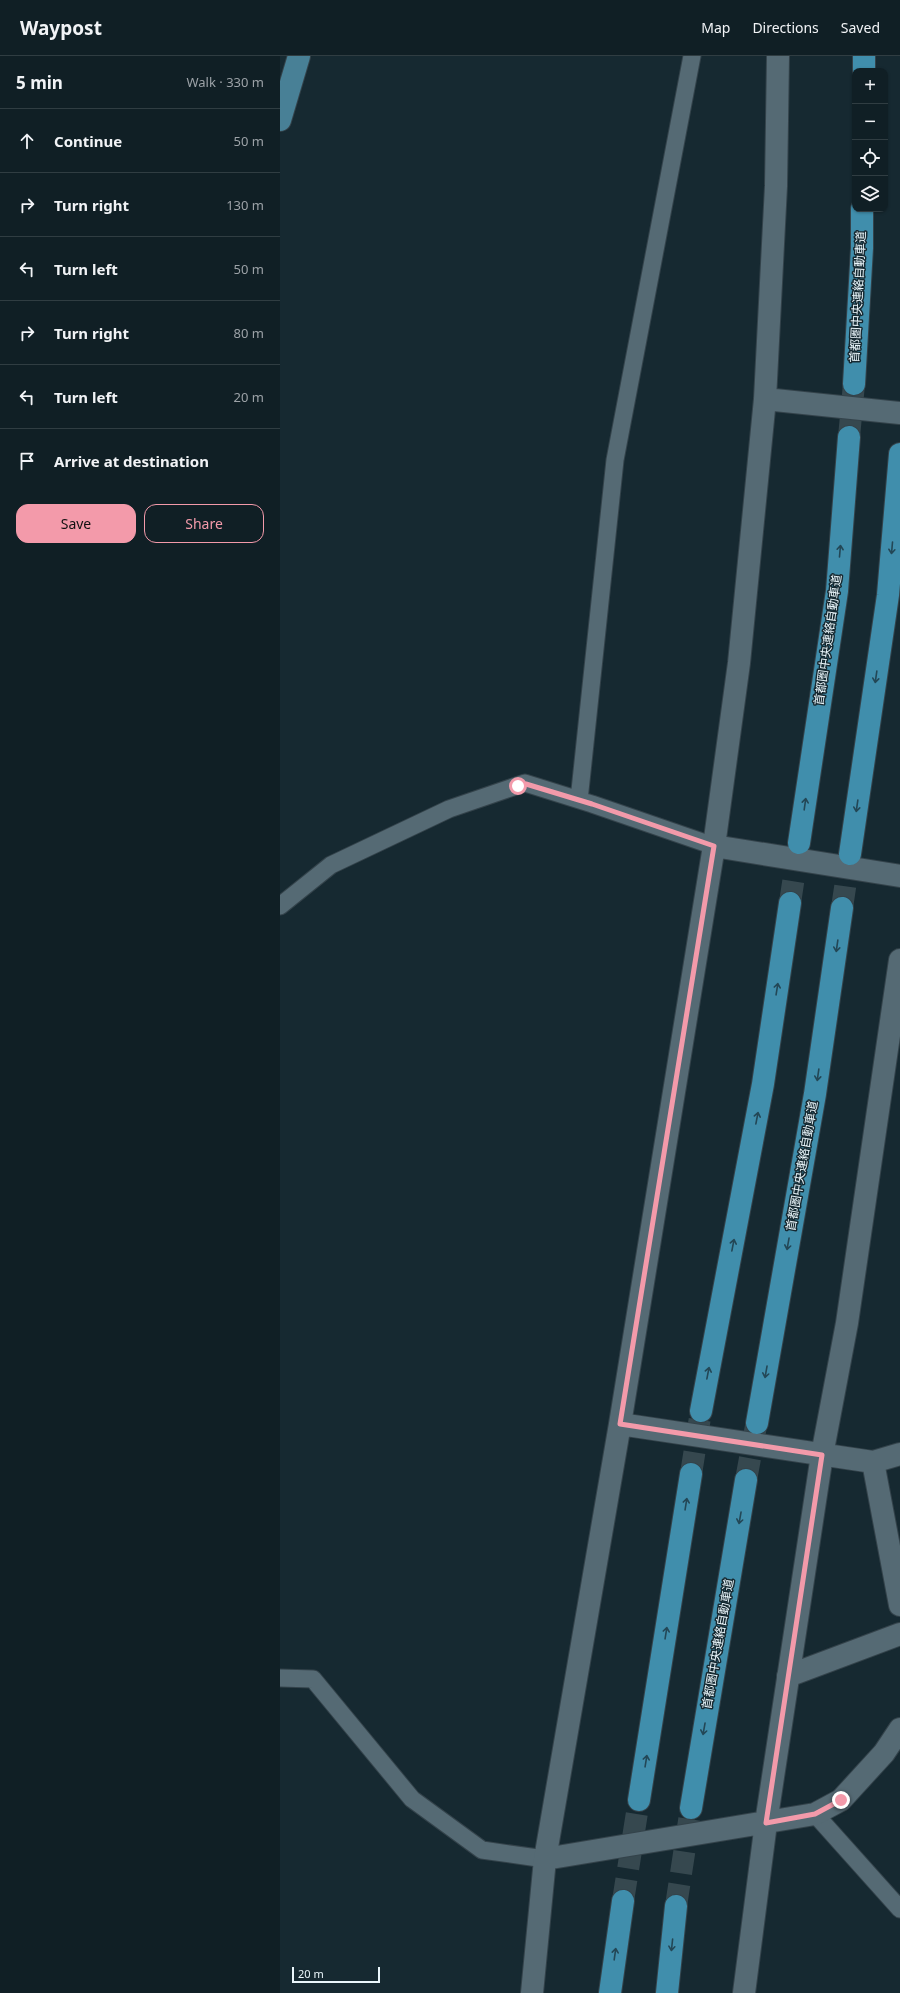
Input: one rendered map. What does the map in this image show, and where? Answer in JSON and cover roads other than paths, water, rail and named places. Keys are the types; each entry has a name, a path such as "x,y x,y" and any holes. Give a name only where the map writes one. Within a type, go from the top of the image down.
{"highway":[{"path":"864,56 864,68"},
{"name":"首都圏中央連絡自動車道","path":"854,384 862,248 862,212"},
{"name":"首都圏中央連絡自動車道","path":"799,843 837,591 850,437"},
{"path":"850,854 888,595 900,454"},
{"path":"701,1411 763,1084 790,903"},
{"name":"首都圏中央連絡自動車道","path":"757,1423 815,1094 842,908"},
{"path":"640,1800 691,1474"},
{"name":"首都圏中央連絡自動車道","path":"690,1808 746,1480"},
{"path":"610,1993 623,1901"},
{"path":"667,1993 676,1906"}],"main road":[{"path":"281,111 299,56"}],"street":[{"path":"532,1993 545,1859 620,1424 714,846 739,663 765,399 776,186 778,56"},
{"path":"765,399 900,413"},
{"path":"714,846 900,876"},
{"path":"744,1993 766,1823 788,1676 822,1455 847,1323 900,960"},
{"path":"620,1424 872,1462 900,1454"},
{"path":"872,1462 900,1605"},
{"path":"788,1676 900,1634"},
{"path":"545,1859 815,1814 841,1800 884,1753 900,1729"}],"lane":[{"path":"579,800 615,460 692,56"},
{"path":"280,906 331,865 449,809 526,784 579,800 714,846"},
{"path":"280,1678 313,1679 412,1799 482,1850 545,1859"},
{"path":"815,1814 900,1909"}],"tunnel":[{"path":"849,437 854,384"},
{"path":"790,903 799,843"},
{"path":"842,908 850,854"},
{"path":"691,1474 701,1411"},
{"path":"746,1480 756,1426"},
{"path":"623,1901 639,1800"},
{"path":"676,1906 691,1808"}]}
